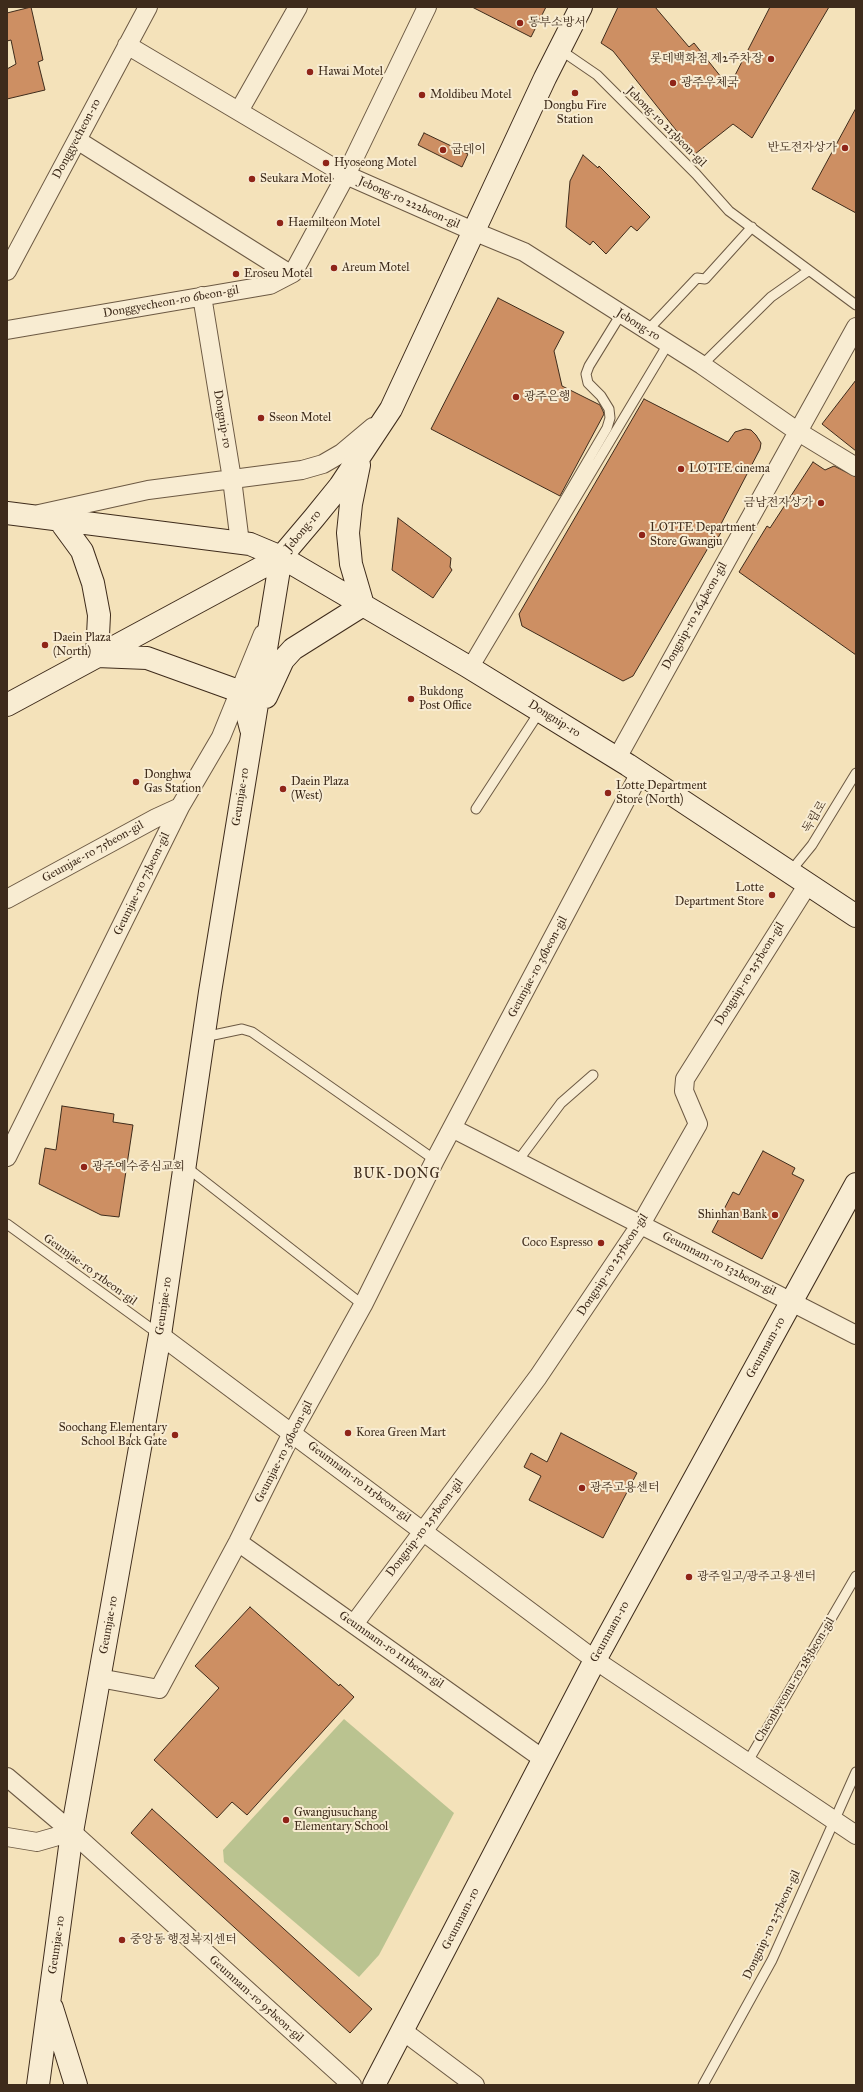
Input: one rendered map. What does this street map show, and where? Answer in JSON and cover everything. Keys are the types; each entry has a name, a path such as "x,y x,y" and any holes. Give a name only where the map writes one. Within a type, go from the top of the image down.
{"street":[{"name":"Donggyecheon-ro","path":"7,271 148,7"},
{"path":"239,111 298,7"},
{"name":"Jebong-ro 222beon-gil","path":"346,175 427,7"},
{"name":"Jebong-ro","path":"7,705 281,557 335,491 391,409 472,231 559,49 581,7"},
{"name":"Jebong-ro 222beon-gil","path":"127,45 346,175 472,231"},
{"path":"77,140 290,274 346,175"},
{"name":"Jebong-ro","path":"472,231 524,252 702,365 797,431"},
{"name":"Donggyecheon-ro 6beon-gil","path":"7,330 270,285 290,274"},
{"name":"Dongnip-ro","path":"202,296 232,479 240,543"},
{"name":"Dongnip-ro 264beon-gil","path":"617,758 856,327"},
{"path":"29,517 148,490 302,470 323,464 342,454 360,440 391,409"},
{"path":"797,431 856,467"},
{"path":"252,733 274,677 283,660 293,649 364,605 351,564 348,533 351,504 361,454"},
{"name":"Dongnip-ro","path":"7,513 60,521 250,544 281,557 470,668 617,758 856,916"},
{"path":"60,521 82,551 94,583 99,615 97,656 146,658 216,682 238,694 245,706 252,733"},
{"name":"Geumjae-ro","path":"38,2085 72,1832 160,1335 203,1037 281,557"},
{"name":"Geumjae-ro 73beon-gil","path":"7,1157 180,807 221,737 272,610"},
{"name":"Geumjae-ro 36beon-gil","path":"99,1678 159,1689 238,1542 292,1433 363,1305 435,1160 640,773"},
{"name":"Geumjae-ro 75beon-gil","path":"7,898 156,818 180,807"},
{"name":"Dongnip-ro 255beon-gil","path":"354,1624 538,1377 641,1224 698,1124 684,1091 685,1079 799,878"},
{"name":"Geumnam-ro 132beon-gil","path":"452,1128 856,1335"},
{"name":"Geumnam-ro","path":"374,2085 595,1660 856,1184"},
{"name":"Geumnam-ro 115beon-gil","path":"160,1335 595,1660"},
{"name":"Geumnam-ro 111beon-gil","path":"238,1542 543,1759"},
{"path":"595,1660 856,1835"},
{"name":"Geumnam-ro 95beon-gil","path":"7,1777 72,1832 352,2085"},
{"path":"7,1837 37,1842 72,1832"},
{"path":"50,1999 76,2085"},
{"path":"403,2031 475,2085"}],"lane":[{"name":"Jebong-ro 213beon-gil","path":"559,49 597,75 696,174 729,211 856,306"},
{"path":"647,331 697,278 705,279 752,227"},
{"path":"702,365 771,297 808,271"},
{"path":"470,668 609,424 610,413 606,402 588,383 586,374 589,366 621,314"},
{"path":"470,668 668,344"},
{"path":"476,809 540,711"},
{"name":"독립로","path":"799,878 812,845 856,773"},
{"path":"203,1037 242,1029 252,1032 435,1160"},
{"path":"517,1162 561,1103 594,1075"},
{"path":"184,1165 363,1305"},
{"name":"Geumjae-ro 51beon-gil","path":"7,1224 160,1335"},
{"name":"Cheonbyeonu-ro 283beon-gil","path":"747,1763 856,1576"},
{"name":"Dongnip-ro 237beon-gil","path":"703,2085 772,1960 833,1820 856,1772"}],"green space":[{"path":"344,1719 454,1813 379,1955 359,1977 224,1862 223,1850"}],"building":[{"path":"31,7 43,60 38,62 45,90 7,99 7,69 16,64 11,40 7,41 7,13"},
{"name":"동부소방서","path":"472,7 546,7 531,37"},
{"path":"618,7 655,7 689,47 694,43 729,87 770,7 829,7 752,138 733,124 695,154 613,51 601,43"},
{"name":"반도전자상가","path":"856,108 856,213 812,189"},
{"name":"굽데이","path":"424,133 468,154 462,167 418,145"},
{"path":"583,155 598,168 599,166 650,217 637,231 631,226 606,254 593,241 590,245 566,227 570,181"},
{"name":"광주은행","path":"498,298 564,332 554,351 562,386 600,405 604,414 560,496 431,429"},
{"path":"856,380 856,451 822,424"},
{"name":"LOTTE Department Store Gwangju","path":"644,399 728,442 735,432 745,429 751,430 761,443 760,449 721,524 724,527 714,545 711,543 633,676 623,681 522,626 519,614"},
{"path":"813,462 825,470 834,466 856,477 856,655 739,572 767,526 770,528"},
{"path":"398,518 451,558 450,567 452,570 433,598 392,570"},
{"name":"광주예수중심교회","path":"62,1106 114,1114 113,1122 133,1125 119,1217 101,1215 39,1184 45,1148 56,1150"},
{"path":"763,1151 795,1168 792,1174 804,1180 762,1259 712,1232 733,1192 739,1195"},
{"name":"광주고용센터","path":"561,1433 637,1473 603,1538 529,1500 541,1476 524,1467 531,1453 547,1462"},
{"path":"250,1607 339,1686 340,1684 354,1697 247,1815 232,1802 217,1818 154,1760 219,1688 195,1666"},
{"path":"152,1809 372,2009 350,2033 131,1833"}],"place":[{"name":"동부소방서","path":"520,23"},
{"name":"롯데백화점 제2주차장","path":"771,59"},
{"name":"Hawai Motel","path":"310,72"},
{"name":"광주우체국","path":"673,83"},
{"name":"Dongbu Fire Station","path":"575,93"},
{"name":"Moldibeu Motel","path":"422,95"},
{"name":"반도전자상가","path":"845,148"},
{"name":"굽데이","path":"443,150"},
{"name":"Hyoseong Motel","path":"326,163"},
{"name":"Seukara Motel","path":"252,179"},
{"name":"Haemilteon Motel","path":"280,223"},
{"name":"Areum Motel","path":"334,268"},
{"name":"Eroseu Motel","path":"236,274"},
{"name":"광주은행","path":"516,397"},
{"name":"Sseon Motel","path":"261,418"},
{"name":"LOTTE cinema","path":"681,469"},
{"name":"금남전자상가","path":"821,503"},
{"name":"LOTTE Department Store Gwangju","path":"642,535"},
{"name":"Daein Plaza (North)","path":"45,645"},
{"name":"Bukdong Post Office","path":"411,699"},
{"name":"Donghwa Gas Station","path":"136,782"},
{"name":"Daein Plaza (West)","path":"283,789"},
{"name":"Lotte Department Store (North)","path":"608,793"},
{"name":"Lotte Department Store","path":"772,895"},
{"name":"광주예수중심교회","path":"84,1167"},
{"name":"Shinhan Bank","path":"775,1215"},
{"name":"Coco Espresso","path":"601,1243"},
{"name":"Korea Green Mart","path":"348,1433"},
{"name":"Soochang Elementary School Back Gate","path":"175,1435"},
{"name":"광주고용센터","path":"582,1488"},
{"name":"광주일고/광주고용센터","path":"689,1577"},
{"name":"Gwangjusuchang Elementary School","path":"286,1820"},
{"name":"중앙동 행정복지센터","path":"122,1940"}],"district":[{"name":"BUK-DONG","path":"397,1175"}]}
